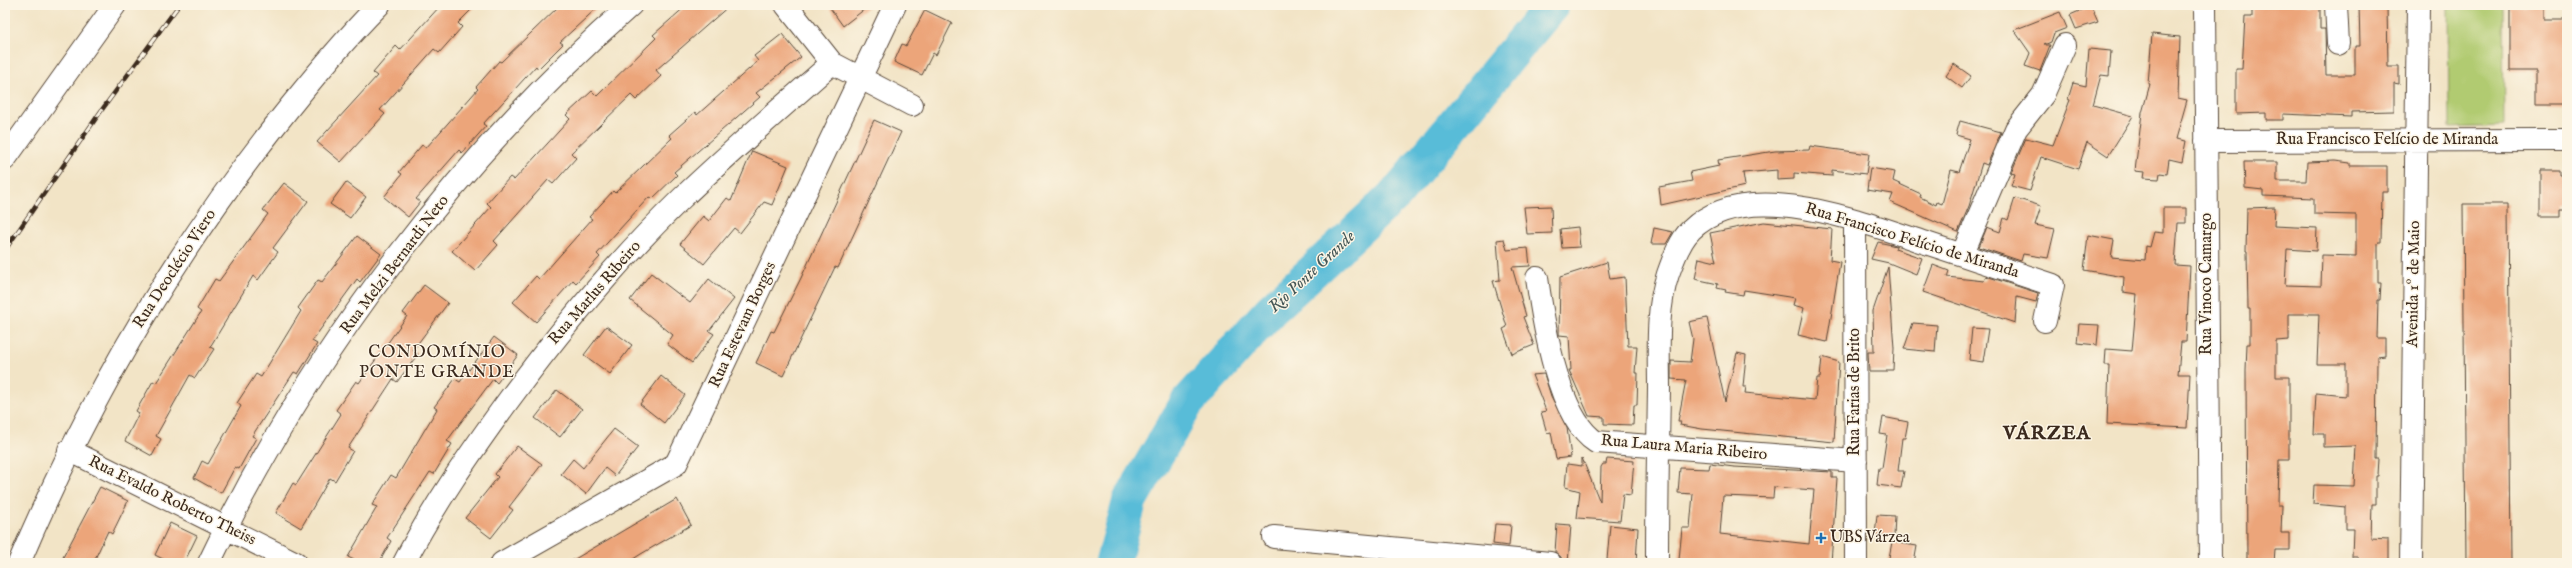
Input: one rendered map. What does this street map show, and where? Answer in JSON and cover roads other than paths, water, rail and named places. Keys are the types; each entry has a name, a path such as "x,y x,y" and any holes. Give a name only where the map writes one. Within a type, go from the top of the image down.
{"street":[{"path":"5,159 115,5"},
{"name":"Rua Deoclécio Viero","path":"18,563 69,450 114,366 145,314 239,172 303,90 379,5"},
{"name":"Rua Melzi Bernardi Neto","path":"209,563 226,527 269,450 322,364 374,288 431,215 492,145 557,75 631,5"},
{"path":"786,5 832,63 912,106"},
{"name":"Rua Estevam Borges","path":"502,563 676,464 895,5"},
{"name":"Rua Vinoco Camargo","path":"2205,5 2210,563"},
{"path":"2336,5 2338,44"},
{"name":"Avenida 1º de Maio","path":"2411,563 2418,5"},
{"path":"1962,255 2016,129 2043,95 2065,45"},
{"name":"Rua Marlus Ribeiro","path":"404,563 439,503 480,440 546,349 613,269 686,194 832,63"},
{"name":"Rua Francisco Felício de Miranda","path":"2206,141 2567,140"},
{"name":"Rua Francisco Felício de Miranda","path":"1658,448 1659,341 1662,304 1668,276 1682,242 1690,230 1718,213 1758,205 1811,208 1855,220 2053,285 2045,321"},
{"name":"Rua Farias de Brito","path":"1855,220 1856,563"},
{"name":"Rua Laura Maria Ribeiro","path":"1537,278 1554,364 1566,400 1586,436 1596,442 1658,448 1856,461"},
{"path":"1657,563 1658,448"},
{"name":"Rua Evaldo Roberto Theiss","path":"69,450 296,563"},
{"path":"1274,537 1480,560 1550,563"}],"waterway":[{"name":"Rio Ponte Grande","path":"1113,563 1130,500 1187,403 1271,310 1396,194 1552,5"}],"railway":[{"path":"5,250 101,111 179,5"}],"place":[{"name":"UBS Várzea","path":"1821,538"}],"district":[{"name":"CONDOMÍNIO PONTE GRANDE","path":"437,362"},
{"name":"VÁRZEA","path":"2047,433"}]}
